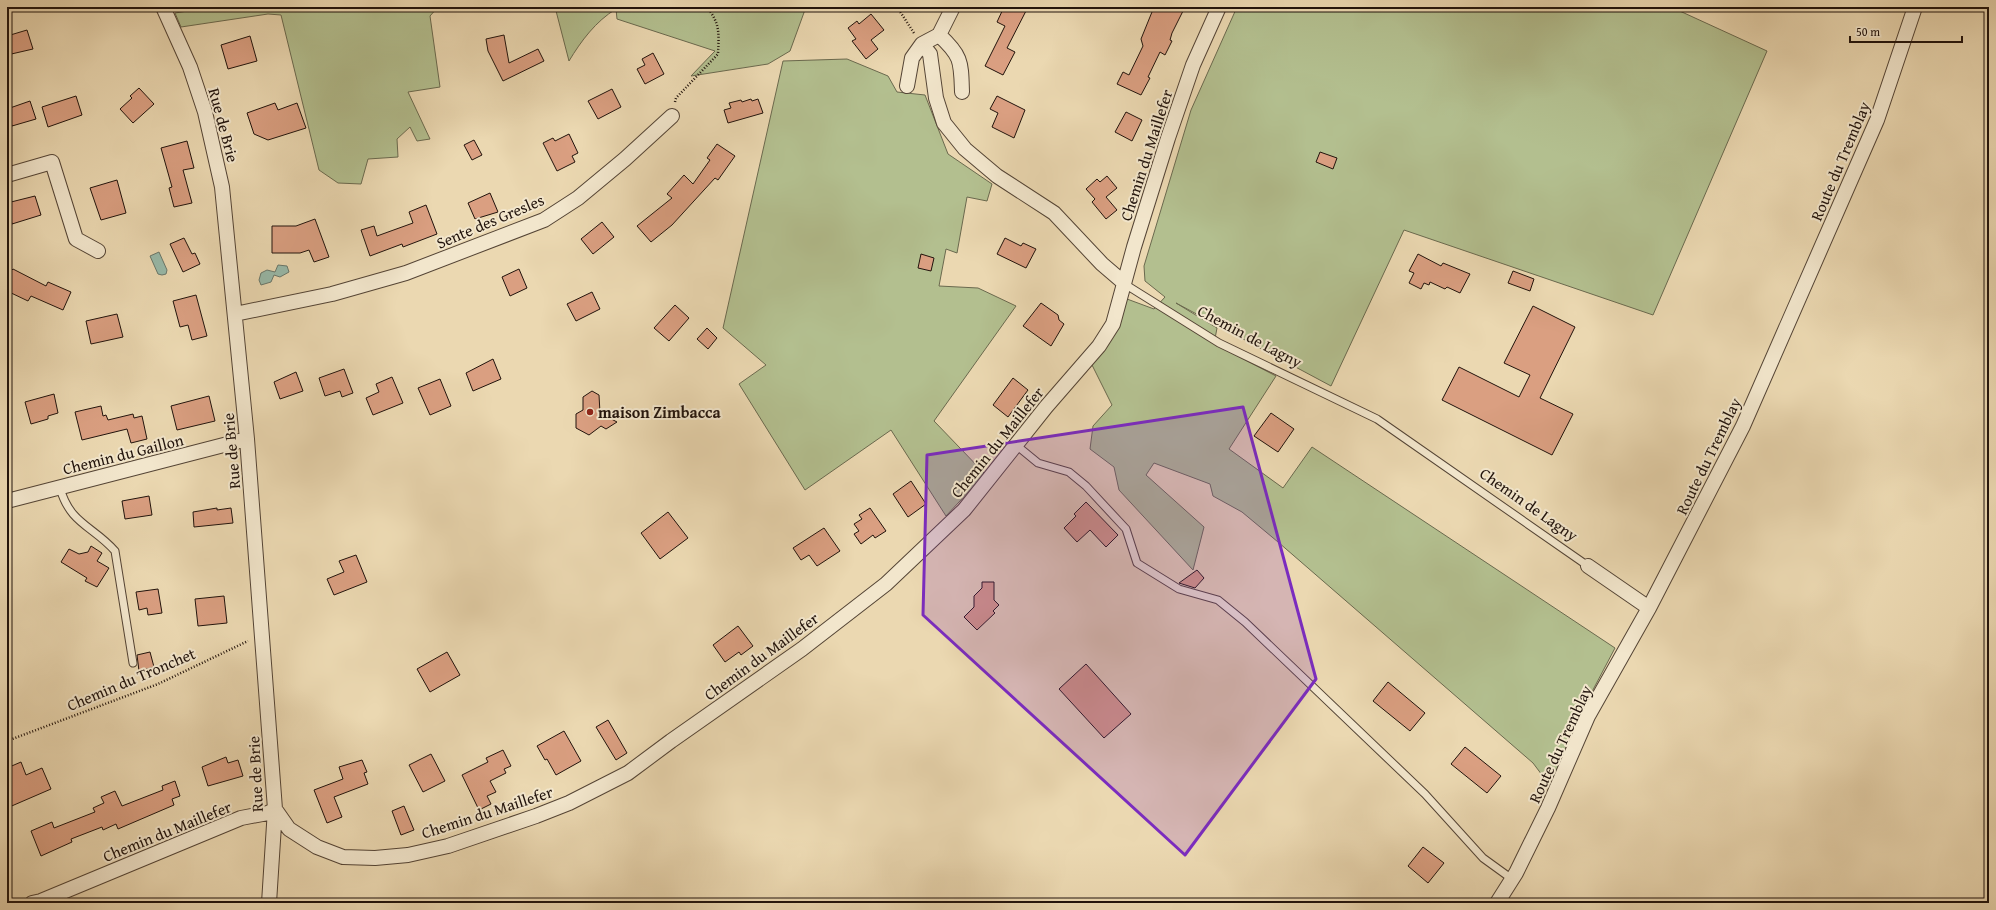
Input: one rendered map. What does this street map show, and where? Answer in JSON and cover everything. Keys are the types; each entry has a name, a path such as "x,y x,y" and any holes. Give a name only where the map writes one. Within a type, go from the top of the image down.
{"street":[{"name":"Rue de Brie","path":"163,7 190,67 207,120 222,187 247,439 263,634 275,809 269,903"},
{"path":"907,86 912,58 922,44 939,35 953,7"},
{"name":"Chemin du Maillefer","path":"32,903 41,901 241,818 268,813 275,809 289,829 317,847 343,857 375,858 408,855 448,846 569,803 628,773 671,741 802,650 886,584 964,510 1016,444 1099,346 1113,324 1120,301 1123,282 1170,131 1193,65 1219,7"},
{"name":"Route du Tremblay","path":"1497,903 1512,880 1548,808 1588,716 1649,608 1743,426 1877,120 1915,7"},
{"path":"939,35 954,49 961,63 962,92"},
{"name":"Chemin de Lagny","path":"922,44 930,54 936,98 944,123 965,149 997,176 1054,213 1102,264 1123,282"},
{"name":"Sente des Gresles","path":"235,314 332,294 406,273 544,220 578,198 625,160 672,116"},
{"path":"7,175 52,162 76,239 98,251"},
{"name":"Chemin du Gaillon","path":"7,502 247,439"},
{"name":"Chemin de Lagny","path":"1588,566 1649,608"}],"lane":[{"name":"Chemin de Lagny","path":"1123,282 1219,343 1377,419 1588,566"},
{"path":"1016,444 1038,463 1069,472 1086,486 1126,529 1137,563 1179,589 1218,600 1245,622 1425,794 1483,858 1512,880"},
{"path":"60,488 64,502 77,520 108,543 115,551 133,663"}],"path":[{"path":"672,116 676,98 718,54 719,36 716,20 707,7"},
{"path":"897,7 922,44"},
{"name":"Chemin du Tronchet","path":"7,741 158,684 263,634"}],"highlighted area":[{"path":"1243,407 1316,679 1185,855 923,615 927,455"}],"green space":[{"path":"213,7 438,7 430,16 440,87 408,92 430,139 417,141 410,127 397,139 398,157 368,159 361,184 338,183 319,170 281,15 268,14 181,27 175,13"},
{"path":"555,7 806,7 790,51 768,64 691,76 715,51 617,19 616,9 596,25 569,61"},
{"path":"1237,7 1671,7 1767,51 1653,315 1404,230 1331,386 1176,303 1217,328 1214,344 1276,376 1229,449 1283,488 1312,447 1615,648 1575,724 1552,782 1542,775 1533,763 1278,542 1242,512 1213,496 1210,484 1154,463 1146,475 1204,527 1193,570 1119,490 1114,467 1090,449 1093,426 1112,405 1091,363 1127,299 1154,309 1165,297 1145,281 1144,266 1191,110"},
{"path":"847,59 888,76 897,92 925,95 948,154 992,184 987,201 967,197 957,253 946,249 939,286 978,288 1016,306 934,421 985,474 946,516 891,430 805,490 739,384 766,365 723,328 783,61"}],"shaded area":[{"path":"159,252 167,270 166,274 162,275 158,274 150,256"},
{"path":"278,265 287,266 289,272 280,277 274,275 271,282 261,285 259,280 261,273 267,270 275,272"}],"building":[{"path":"1004,7 1028,7 1007,48 1015,52 1003,75 985,66 1005,26 997,22"},
{"path":"1154,7 1185,7 1172,33 1170,40 1172,41 1165,55 1160,52 1148,77 1150,78 1141,95 1117,84 1123,72 1129,75 1143,46 1141,39"},
{"path":"871,14 884,30 871,40 878,49 866,59 852,41 856,39 848,28 857,21 859,24"},
{"path":"27,30 33,49 7,55 7,36"},
{"path":"504,35 509,63 538,49 544,61 503,81 488,51 486,39"},
{"path":"250,36 257,61 228,69 221,45"},
{"path":"653,53 664,74 645,84 637,69 645,65 642,59"},
{"path":"139,88 154,104 133,123 120,109 132,98 130,96"},
{"path":"612,89 621,107 598,119 588,101"},
{"path":"76,96 82,115 48,127 42,107"},
{"path":"997,96 1025,110 1014,138 992,127 998,113 990,109"},
{"path":"751,99 752,101 758,99 763,113 728,123 724,110 731,108 729,103 741,100 742,102"},
{"path":"30,101 36,119 12,126 7,109"},
{"path":"275,103 278,110 297,103 306,128 268,140 254,134 247,113"},
{"path":"1126,112 1142,120 1132,141 1115,132"},
{"path":"569,134 578,153 572,156 575,162 557,171 543,143 553,138 555,141"},
{"path":"474,140 482,155 472,160 464,145"},
{"path":"187,141 194,168 183,170 192,203 174,207 169,188 172,187 161,148"},
{"path":"717,144 735,156 718,180 715,178 672,225 651,242 637,226 672,198 667,194 684,175 693,184 710,160 707,158"},
{"path":"1320,152 1337,158 1333,169 1316,162"},
{"path":"1107,176 1117,188 1106,197 1117,210 1106,219 1092,202 1095,199 1086,189 1097,179 1100,182"},
{"path":"117,180 126,213 101,220 90,188"},
{"path":"490,193 498,212 475,219 468,203"},
{"path":"35,196 41,215 12,224 7,203"},
{"path":"426,205 437,234 403,247 402,244 370,256 361,230 374,226 377,236 413,223 409,212"},
{"path":"315,219 329,257 314,262 309,250 300,253 272,253 272,226 296,226"},
{"path":"602,222 614,237 593,254 581,239"},
{"path":"184,238 192,254 195,253 200,264 183,272 170,244"},
{"path":"1005,238 1021,246 1023,243 1036,249 1026,268 997,254"},
{"path":"921,254 934,258 931,271 918,268"},
{"path":"1418,254 1441,266 1443,263 1470,274 1460,293 1447,287 1445,289 1430,282 1429,285 1424,283 1421,289 1409,283 1414,273 1409,271"},
{"path":"7,268 13,269 46,286 48,282 71,292 63,310 31,296 28,301 7,291"},
{"path":"519,269 527,288 510,296 502,277"},
{"path":"1513,271 1534,279 1530,291 1508,283"},
{"path":"592,292 600,309 576,321 567,304"},
{"path":"196,295 207,336 192,340 188,325 180,327 173,301"},
{"path":"1041,303 1058,315 1059,320 1064,324 1051,346 1023,326"},
{"path":"675,305 689,318 669,341 654,328"},
{"path":"1533,306 1575,327 1540,398 1573,414 1552,455 1442,400 1459,367 1519,397 1530,375 1504,363"},
{"path":"117,314 123,337 91,344 86,321"},
{"path":"707,328 717,338 708,349 697,339"},
{"path":"493,359 501,379 473,391 466,373"},
{"path":"344,369 353,393 342,397 340,391 325,396 319,378"},
{"path":"296,372 303,391 280,399 274,382"},
{"path":"392,377 403,403 373,415 366,398 379,392 376,384"},
{"path":"1013,378 1028,390 1008,417 993,405"},
{"path":"440,379 451,406 430,415 418,388"},
{"name":"maison Zimbacca","path":"592,391 599,395 600,413 617,422 606,429 601,426 589,435 576,428 576,414 583,410 583,397"},
{"path":"54,394 58,413 48,416 48,419 31,424 25,402"},
{"path":"209,396 215,421 177,430 171,406"},
{"path":"101,406 103,416 106,415 108,420 133,414 134,418 142,416 147,439 131,443 127,429 82,440 75,412"},
{"path":"1271,413 1294,429 1278,452 1254,436"},
{"path":"911,481 926,504 908,517 893,494"},
{"path":"149,496 152,515 125,519 122,501"},
{"path":"1086,502 1118,535 1106,547 1090,530 1077,542 1064,528 1076,516 1074,514"},
{"path":"217,508 217,510 231,508 233,523 194,527 193,512"},
{"path":"870,508 886,531 875,538 873,535 861,544 854,534 859,531 854,524 862,519 859,515"},
{"path":"668,512 688,538 660,559 641,533"},
{"path":"824,528 840,551 817,566 809,555 801,560 793,548"},
{"path":"91,546 102,553 97,561 109,568 97,587 85,581 87,578 61,562 69,549 79,554 88,552"},
{"path":"356,555 367,582 334,595 327,579 344,572 339,561"},
{"path":"1197,570 1204,578 1195,588 1179,583"},
{"path":"982,582 994,582 994,600 999,605 993,611 995,613 977,630 964,617 974,607 974,596 982,588"},
{"path":"158,589 162,613 148,615 147,608 139,610 136,592"},
{"path":"224,596 227,623 198,626 195,599"},
{"path":"738,626 753,646 741,655 739,652 725,662 713,645"},
{"path":"150,652 154,667 139,671 137,655"},
{"path":"447,652 460,675 430,692 417,669"},
{"path":"1086,664 1131,714 1104,738 1059,689"},
{"path":"1388,682 1425,713 1410,731 1373,701"},
{"path":"608,720 627,753 616,760 596,727"},
{"path":"564,731 581,761 556,775 547,759 545,760 537,746"},
{"path":"1465,747 1501,776 1487,793 1451,764"},
{"path":"503,750 511,766 504,769 506,773 490,781 496,792 487,796 491,804 479,810 462,775 488,762 486,758"},
{"path":"431,754 445,781 423,792 409,765"},
{"path":"226,757 228,763 238,760 243,776 208,786 202,767"},
{"path":"362,760 367,772 364,773 368,784 334,797 342,817 327,823 314,790 343,779 339,767"},
{"path":"21,762 26,775 42,768 51,789 7,808 7,768"},
{"path":"175,781 180,796 172,799 174,805 118,829 116,824 103,830 102,827 71,839 72,842 41,856 31,831 52,822 54,828 95,812 93,808 104,803 101,797 115,791 122,806 163,790 162,786"},
{"path":"404,806 414,830 401,835 392,811"},
{"path":"1423,847 1444,863 1428,883 1408,866"}],"place":[{"name":"maison Zimbacca","path":"590,412"}]}
